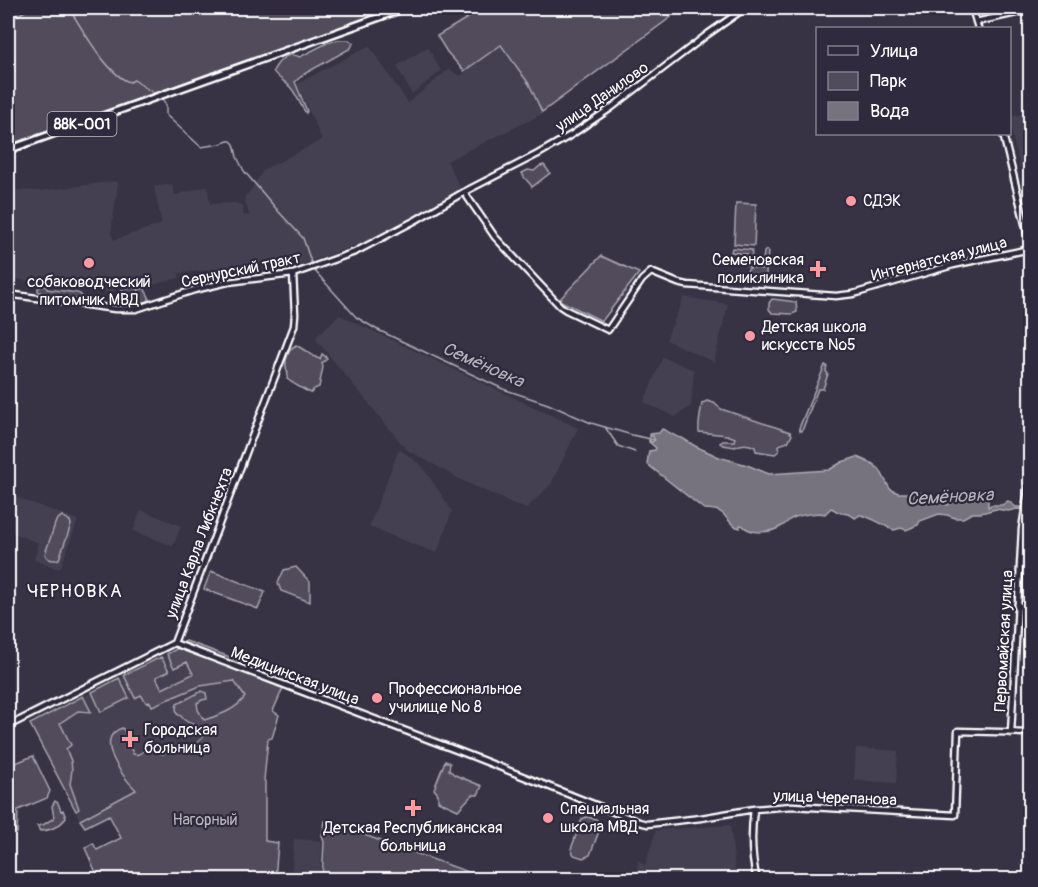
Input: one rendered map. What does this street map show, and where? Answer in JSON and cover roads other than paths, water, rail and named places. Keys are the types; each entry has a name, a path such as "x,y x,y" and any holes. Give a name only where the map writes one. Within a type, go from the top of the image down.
{"main road":[{"name":"88К-001","path":"8,150 405,8"},
{"name":"улица Данилово","path":"464,192 538,154 587,124 745,8"},
{"path":"972,8 978,27"},
{"path":"976,22 1030,10"},
{"path":"1004,135 1030,243"},
{"name":"Интернатская улица","path":"464,192 495,237 560,306 608,330 642,280 651,272 687,285 836,296 853,294 960,263 1030,249"},
{"name":"Сернурский тракт","path":"8,294 130,310 228,282 293,274 368,246 464,192"},
{"name":"улица Карла Либкнехта","path":"8,726 174,643 294,326 293,274"},
{"name":"Первомайская улица","path":"1011,733 1017,606 1024,515 1030,478"},
{"path":"1017,606 1030,607"},
{"name":"Медицинская улица","path":"174,643 610,811"},
{"name":"улица Черепанова","path":"610,811 651,824 754,809 792,806 955,815 958,731 1011,733"},
{"path":"1011,733 1030,733"},
{"path":"754,809 752,853 757,879"}],"water":[{"path":"662,429 719,457 769,474 829,470 857,457 880,470 890,489 898,493 922,493 933,501 944,501 944,504 948,505 950,502 976,492 981,495 986,491 988,492 988,507 1002,505 1008,501 1016,507 1027,507 1028,505 1030,510 996,509 972,513 963,518 939,514 920,521 918,525 906,530 901,528 894,530 867,517 860,515 855,518 831,508 825,514 800,516 772,530 756,532 742,525 740,528 734,526 719,511 704,509 647,464 649,451 656,448 649,442 649,440 652,442 654,440 650,434 659,433"}],"waterway":[{"path":"8,21 30,8"},
{"name":"Семёновка","path":"69,8 96,50 113,71 130,82 134,80 155,94"},
{"name":"Семёновка","path":"162,98 166,105 166,115 201,147 228,141 234,144 244,171 303,238 312,265"},
{"name":"Семёновка","path":"314,270 356,317 376,329 503,389 548,404 591,423 655,440"},
{"path":"605,427 618,446 635,452"}],"place":[{"name":"СДЭК","path":"851,201"},
{"name":"собаководческий питомник МВД","path":"89,263"},
{"name":"Семеновская поликлиника","path":"818,269"},
{"name":"Детская школа искусств №5","path":"750,336"},
{"name":"Профессиональное училище № 8","path":"377,698"},
{"name":"Городская больница","path":"130,739"},
{"name":"Детская Республиканская больница","path":"413,808"},
{"name":"Специальная школа МВД","path":"548,818"}],"district":[{"name":"ЧЕРНОВКА","path":"75,591"}],"park label":[{"name":"Нагорный","path":"205,820"}]}
